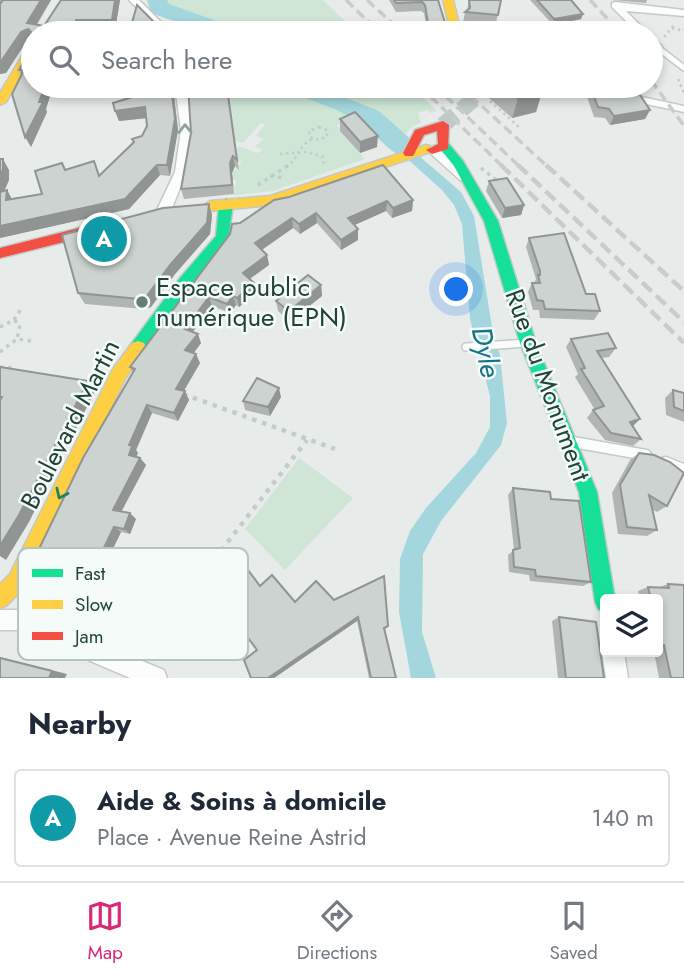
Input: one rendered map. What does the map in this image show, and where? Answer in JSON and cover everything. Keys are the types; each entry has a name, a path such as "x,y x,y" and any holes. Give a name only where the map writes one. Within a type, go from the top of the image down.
{"street":[{"path":"134,0 155,21"},
{"path":"449,0 453,21"},
{"path":"613,3 681,17"},
{"path":"613,3 631,21"},
{"path":"0,102 21,66"},
{"path":"164,210 181,172 187,130 183,98"},
{"path":"632,98 684,109"},
{"name":"Rue du Monument","path":"226,204 271,200 425,144 459,164 478,195 498,240 528,343 588,492 604,594"},
{"path":"147,216 164,210 226,204"},
{"name":"Boulevard Martin","path":"34,548 118,374 184,282 223,237 226,204"},
{"path":"0,253 111,225"},
{"name":"Boulevard Martin","path":"0,598 18,579"},
{"path":"0,620 18,620"},
{"path":"614,657 617,678"},
{"path":"112,660 150,676"}],"lane":[{"path":"663,52 684,68"},
{"path":"466,347 528,343"},
{"path":"570,442 647,456 683,468"}],"path":[{"path":"663,38 681,17"},
{"path":"672,28 684,31"},
{"path":"489,98 520,128"},
{"path":"256,190 258,183 292,163 302,144 312,139 322,139 328,132 322,128 313,128 308,134 312,139"},
{"path":"280,154 317,154 323,158 324,167 319,173"},
{"path":"270,176 289,179"},
{"path":"0,327 14,320 21,309"},
{"path":"14,320 20,325 17,340"},
{"path":"0,351 17,340 31,341"},
{"path":"0,367 12,368"},
{"path":"181,394 335,449"},
{"path":"225,548 307,440"}],"green space":[{"path":"162,0 323,0 345,21 198,21 192,16 164,7"},
{"path":"212,98 423,98 437,111 418,113 421,123 413,126 401,139 377,119 370,121 355,115 336,126 344,129 341,131 365,159 273,191 234,195 236,180 226,178 242,162 229,158 239,146 257,153 262,150 255,146 264,139 256,136 265,124 261,123 243,143 235,141 229,148 229,106 210,108"},
{"path":"299,458 353,498 285,570 245,529"}],"water":[{"path":"376,119 461,192 474,216 493,333 500,355 507,423 501,445 441,521 423,554 422,632 436,678 411,678 399,612 400,559 410,531 426,508 476,453 490,427 490,396 470,319 462,224 454,205 442,190 394,147 370,121"}],"building":[{"path":"3,0 41,0 28,21 21,21 21,32 0,63 0,4"},
{"path":"61,0 115,0 112,20 47,21"},
{"path":"394,0 438,0 445,21 428,21 422,2 396,3"},
{"path":"469,0 501,0 498,15 465,12 470,8"},
{"path":"537,0 571,0 583,14 554,19"},
{"path":"137,5 153,21 132,21"},
{"path":"21,76 21,98 40,98 39,102 43,102 25,137 12,94"},
{"path":"129,98 172,98 175,119 167,165 157,165 125,199 0,226 0,192 7,190 6,200 42,194 35,171 62,163 65,170 94,161 99,176 134,142 132,139 142,136 147,126 145,107 115,111 113,103"},
{"path":"189,98 228,98 237,160 233,156 230,163 232,185 181,189 191,133"},
{"path":"595,98 642,98 650,110 614,116 609,109 598,107"},
{"path":"355,112 378,136 360,142 340,119"},
{"path":"0,159 3,159 3,169 0,176"},
{"path":"383,165 413,200 393,208 387,201 348,218 358,229 341,240 316,213 299,224 292,218 255,243 267,255 243,273 254,283 237,298 233,296 227,304 209,297 185,329 198,334 185,350 196,354 176,389 185,391 174,413 147,405 129,445 132,446 129,455 140,458 113,510 130,513 124,529 114,527 104,548 39,548 83,458 135,369 130,367 230,234 232,224 240,223 274,200"},
{"path":"507,178 524,205 505,208 489,181"},
{"path":"209,204 207,223 146,297 139,299 78,293 62,235 163,208"},
{"path":"564,233 586,294 595,294 600,311 545,309 543,301 537,300 532,283 540,283 540,271 529,238"},
{"path":"308,275 321,285 289,311 276,301"},
{"path":"608,333 616,348 597,351 640,419 630,422 641,439 611,433 593,410 604,406 581,369 585,368 571,339"},
{"path":"0,367 88,381 19,515 0,546 2,397"},
{"path":"257,378 279,388 268,407 243,401"},
{"path":"673,390 684,393 684,411 674,407"},
{"path":"639,453 654,455 670,462 684,473 667,506 649,495 657,530 627,527 620,485"},
{"path":"513,488 550,492 551,499 579,501 591,582 536,576 535,570 514,567 513,550 520,548"},
{"path":"248,570 260,586 272,575 295,602 316,581 334,600 384,576 388,626 384,628 396,678 371,678 358,617 268,678 251,678 244,660 248,660 257,650 248,638"},
{"path":"668,584 684,585 684,678 671,678 663,645 663,594 650,594 648,587 669,588"},
{"path":"559,617 596,622 604,678 566,678"},
{"path":"0,658 52,671 49,678 0,678"}],"waterway":[{"name":"Dyle","path":"157,0 159,8 195,21"},
{"name":"Dyle","path":"325,98 370,117 410,151"}],"tunnel":[{"path":"443,125 475,98"}],"railway":[{"path":"346,0 368,21"},
{"path":"367,0 390,21"},
{"path":"590,0 610,21"},
{"path":"663,97 684,126"},
{"path":"432,98 503,167"},
{"path":"448,98 520,167"},
{"path":"473,98 548,167"},
{"path":"501,165 684,343"},
{"path":"518,165 684,322"},
{"path":"546,165 684,291"}],"traffic: fast":[{"path":"444,146 459,164 491,221 528,343 588,492 604,594"},
{"path":"138,348 185,282 223,237 226,204"}],"traffic: slow":[{"path":"448,0 453,21"},
{"path":"0,102 21,66"},
{"path":"210,206 271,200 426,149"},
{"path":"33,548 119,374 138,348"},
{"path":"0,598 18,579"}],"traffic: jam":[{"path":"409,153 419,133 443,125 444,146 432,150"},
{"path":"0,253 91,230"}],"place":[{"name":"Aide & Soins à domicile","path":"104,239"},
{"name":"Espace public numérique (EPN)","path":"142,302"}]}
